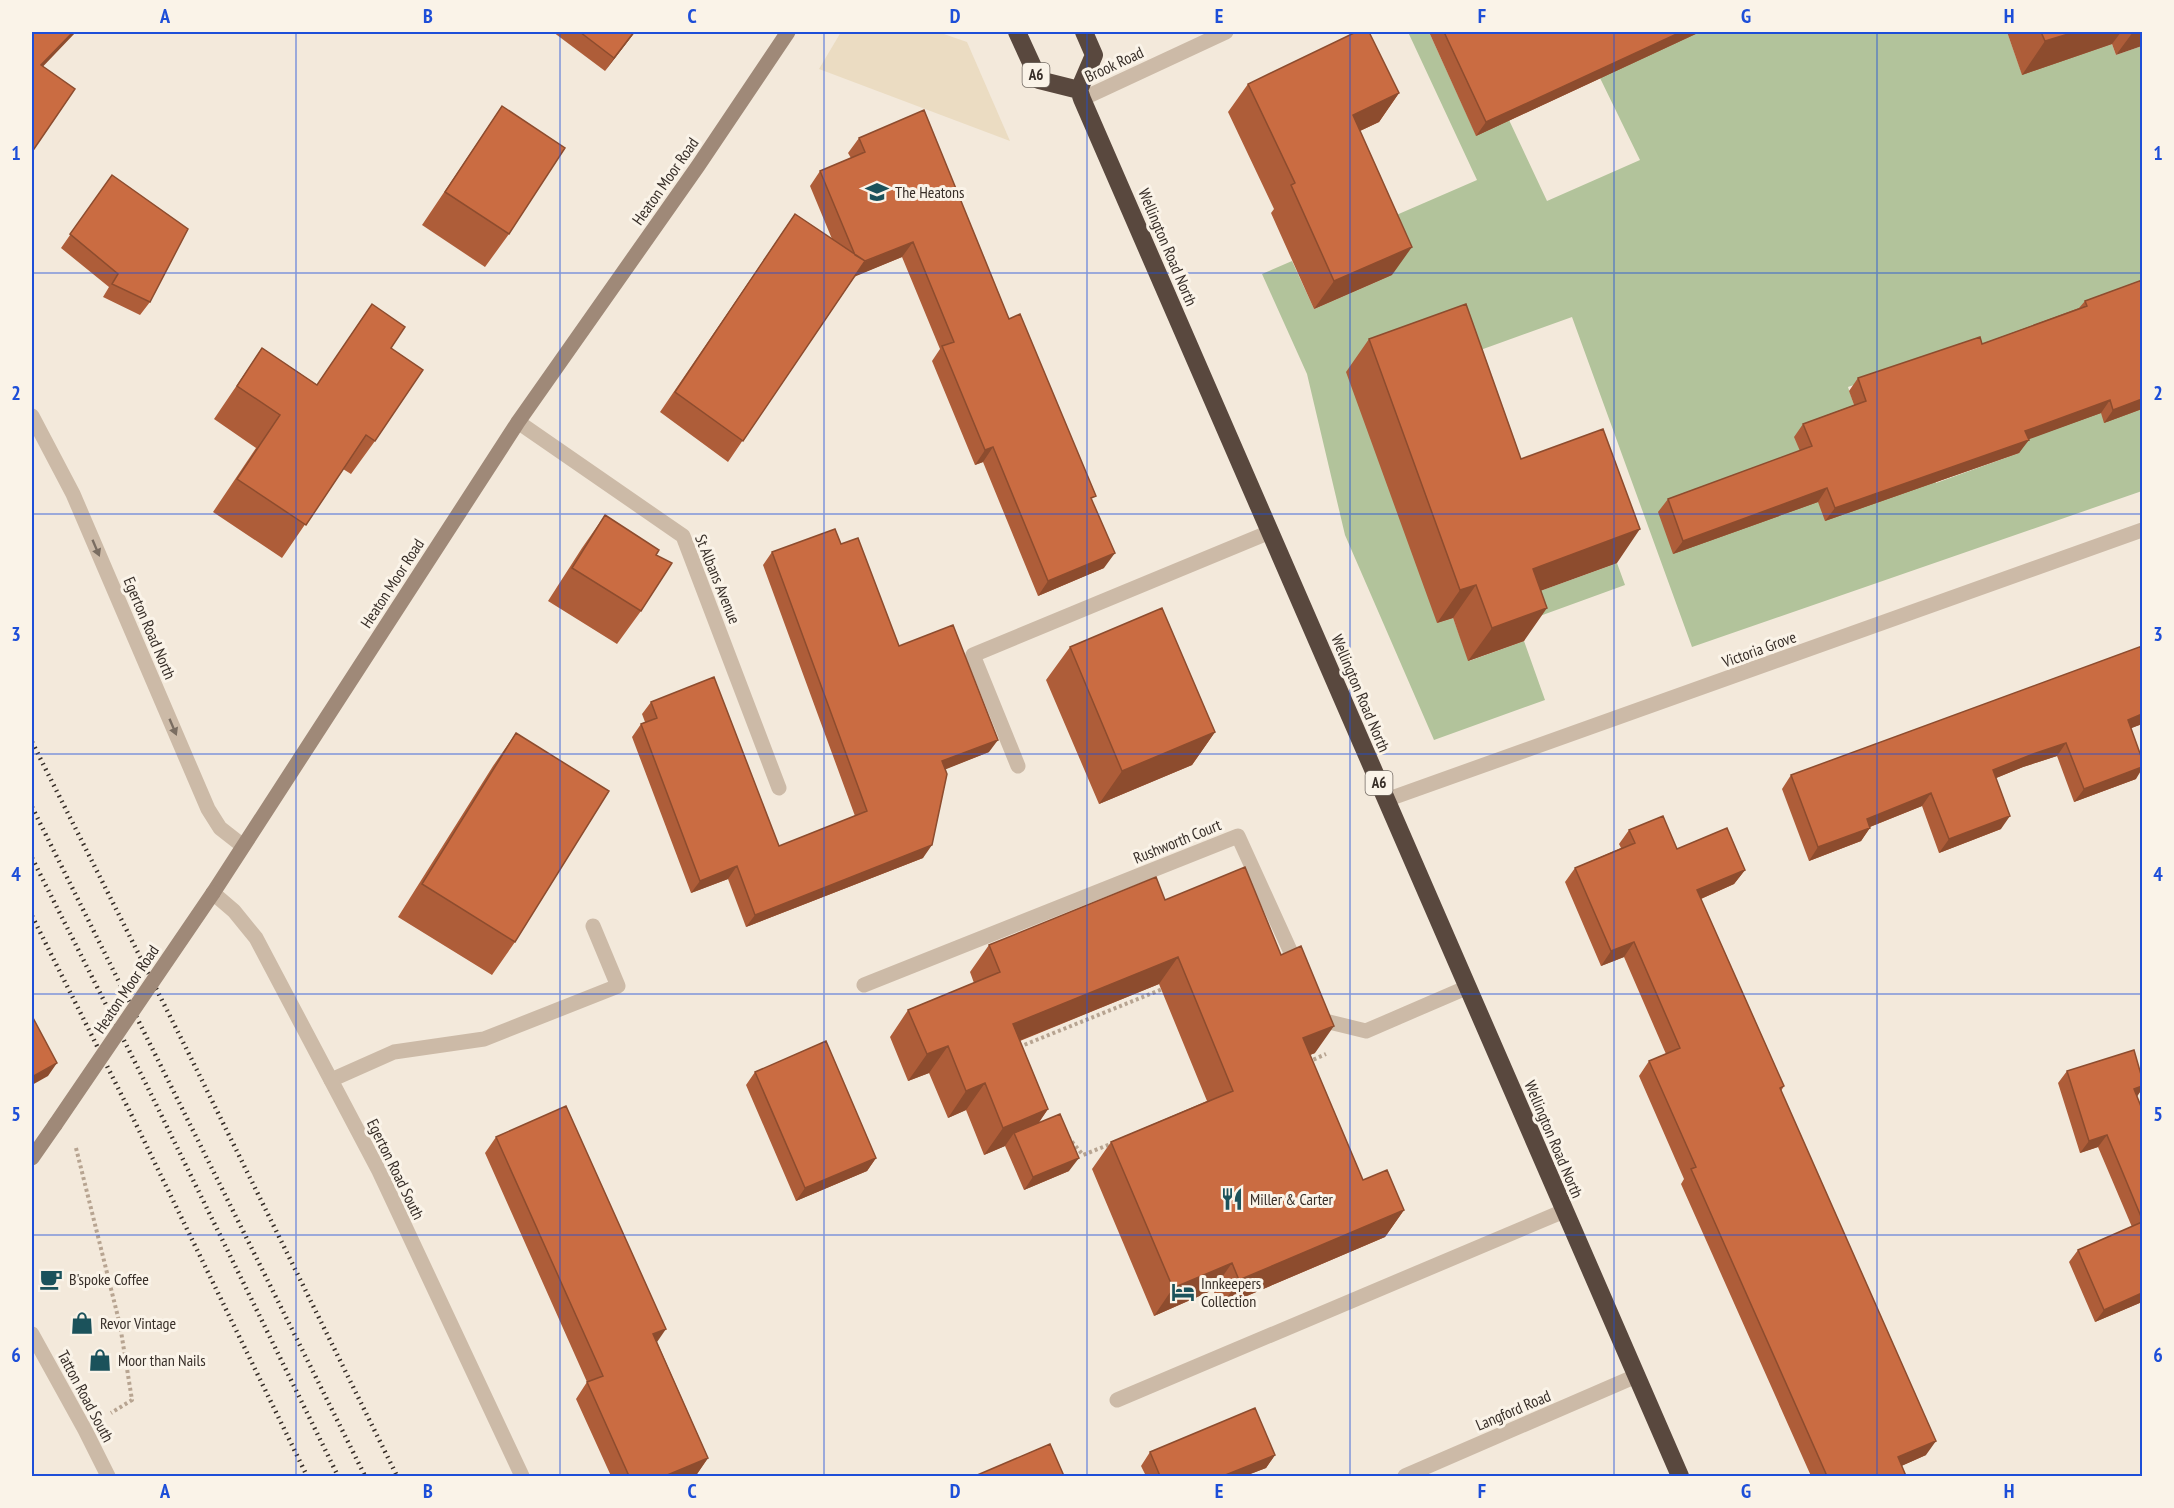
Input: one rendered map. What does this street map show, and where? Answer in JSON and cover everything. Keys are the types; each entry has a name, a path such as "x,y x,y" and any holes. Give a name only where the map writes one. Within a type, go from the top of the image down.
{"highway":[{"name":"A6","path":"1017,32 1039,80 1080,94"},
{"path":"1080,94 1094,55 1084,32"},
{"name":"Wellington Road North","path":"1080,94 1680,1476"}],"main road":[{"name":"Heaton Moor Road","path":"32,1158 213,893 518,422 698,166 788,32"}],"street":[{"name":"Brook Road","path":"1080,94 1226,32"},
{"name":"Egerton Road North","path":"32,417 73,494 208,809 220,828 243,846"},
{"name":"St Albans Avenue","path":"518,422 683,536 779,788"},
{"name":"Victoria Grove","path":"1386,800 2142,530"},
{"path":"1018,766 974,655 1270,532"},
{"name":"Rushworth Court","path":"864,985 1238,836 1305,983"},
{"name":"Egerton Road South","path":"213,893 234,911 256,938 379,1170 522,1476"},
{"path":"331,1080 394,1052 484,1039 618,987 593,926"},
{"path":"1313,1001 1321,1020 1366,1031 1468,987"},
{"path":"1117,1400 1564,1211"},
{"name":"Tatton Road South","path":"32,1334 108,1476"},
{"name":"Langford Road","path":"1405,1476 1636,1376"}],"path":[{"path":"1010,1052 1167,988 1170,996"},
{"path":"1302,1064 1335,1051 1342,1025"},
{"path":"1060,1128 1083,1155 1116,1141"},
{"path":"73,1138 120,1325 132,1400 85,1430"}],"green space":[{"path":"1408,32 1429,32 1476,135 1509,120 1547,201 1640,160 1600,78 1699,32 2007,32 2022,74 2112,44 2116,55 2142,46 2142,305 2104,422 2142,409 2142,491 1692,647 1572,317 1450,361 1437,623 1453,618 1469,661 1524,641 1545,700 1434,740 1345,535 1307,374 1262,274 1292,261 1314,309 1392,275 1371,226 1477,180","holes":["1877,377 1826,521 1857,414 1848,387","1914,422 2019,453 1936,483"]},
{"path":"1617,563 1625,585 1518,624 1510,602"}],"shaded area":[{"path":"841,32 938,32 967,42 1010,141 819,69"}],"building":[{"path":"32,32 73,32 41,65 75,89 34,149 32,148"},
{"path":"580,32 634,32 614,58"},
{"path":"1356,32 1369,32 1399,93 1353,115 1412,247 1334,281 1291,185 1295,183 1248,84"},
{"path":"1444,32 1681,32 1486,122"},
{"path":"2041,32 2075,32 2045,41"},
{"path":"502,106 565,148 509,234 445,192"},
{"path":"924,110 1009,319 1020,314 1096,496 1091,498 1115,553 1048,581 993,447 985,450 942,346 954,342 913,242 865,261 855,255 820,171 865,152 859,138"},
{"path":"112,175 188,229 150,302 112,284 118,274 70,234"},
{"path":"795,214 865,261 743,441 675,392"},
{"path":"2142,280 2142,399 2113,410 2110,400 2025,431 2029,440 1835,508 1827,488 1683,541 1668,499 1812,446 1803,424 1866,401 1858,378 1980,337 1982,344 2087,306 2085,301"},
{"path":"372,304 405,327 391,348 423,370 375,441 366,435 306,525 237,479 280,415 237,386 262,348 317,385"},
{"path":"1466,304 1521,459 1603,429 1640,529 1533,569 1547,608 1492,628 1476,585 1460,590 1369,339"},
{"path":"605,515 659,550 656,555 672,563 641,611 572,568"},
{"path":"835,529 841,544 858,538 899,646 953,625 998,740 942,761 947,774 932,845 755,915 737,866 700,881 641,724 657,718 651,702 714,677 779,846 867,811 772,552"},
{"path":"1162,608 1215,732 1122,771 1070,647"},
{"path":"2142,646 2142,714 2128,720 2142,759 2142,767 2084,789 2066,743 1993,770 2010,816 1949,839 1931,793 1867,819 1870,828 1818,847 1791,775"},
{"path":"516,733 609,791 515,942 422,884"},
{"path":"1663,816 1677,849 1727,828 1745,870 1697,890 1784,1086 1780,1088 1936,1441 1898,1457 1906,1476 1827,1476 1691,1169 1696,1167 1649,1061 1680,1048 1634,942 1611,951 1575,868 1635,843 1629,830"},
{"path":"1245,867 1281,955 1301,946 1334,1026 1303,1038 1363,1180 1387,1170 1404,1210 1239,1280 1232,1263 1173,1288 1111,1142 1233,1091 1178,957 1013,1024 1048,1109 1003,1128 985,1083 966,1091 948,1046 927,1054 908,1010 1000,972 989,945 1156,877 1165,900"},
{"path":"32,1016 57,1063 32,1077"},
{"path":"826,1041 876,1158 805,1188 755,1072"},
{"path":"2134,1050 2142,1078 2142,1086 2134,1089 2142,1109 2142,1219 2107,1135 2089,1141 2067,1071"},
{"path":"566,1106 666,1329 653,1334 708,1458 665,1476 629,1476 587,1382 603,1376 496,1137"},
{"path":"1060,1114 1079,1158 1033,1177 1014,1133"},
{"path":"2142,1222 2142,1293 2104,1310 2078,1250"},
{"path":"1255,1408 1275,1455 1223,1476 1160,1476 1150,1452"},
{"path":"1050,1444 1064,1476 975,1476"}],"railway":[{"path":"32,742 397,1476"},
{"path":"32,807 365,1476"},
{"path":"32,858 147,1086 338,1476"},
{"path":"32,916 307,1476"}],"place":[{"name":"The Heatons","path":"877,192"},
{"name":"Miller & Carter","path":"1232,1199"},
{"name":"B'spoke Coffee","path":"51,1279"},
{"name":"Innkeepers Collection","path":"1183,1292"},
{"name":"Revor Vintage","path":"82,1323"},
{"name":"Moor than Nails","path":"100,1360"}]}
